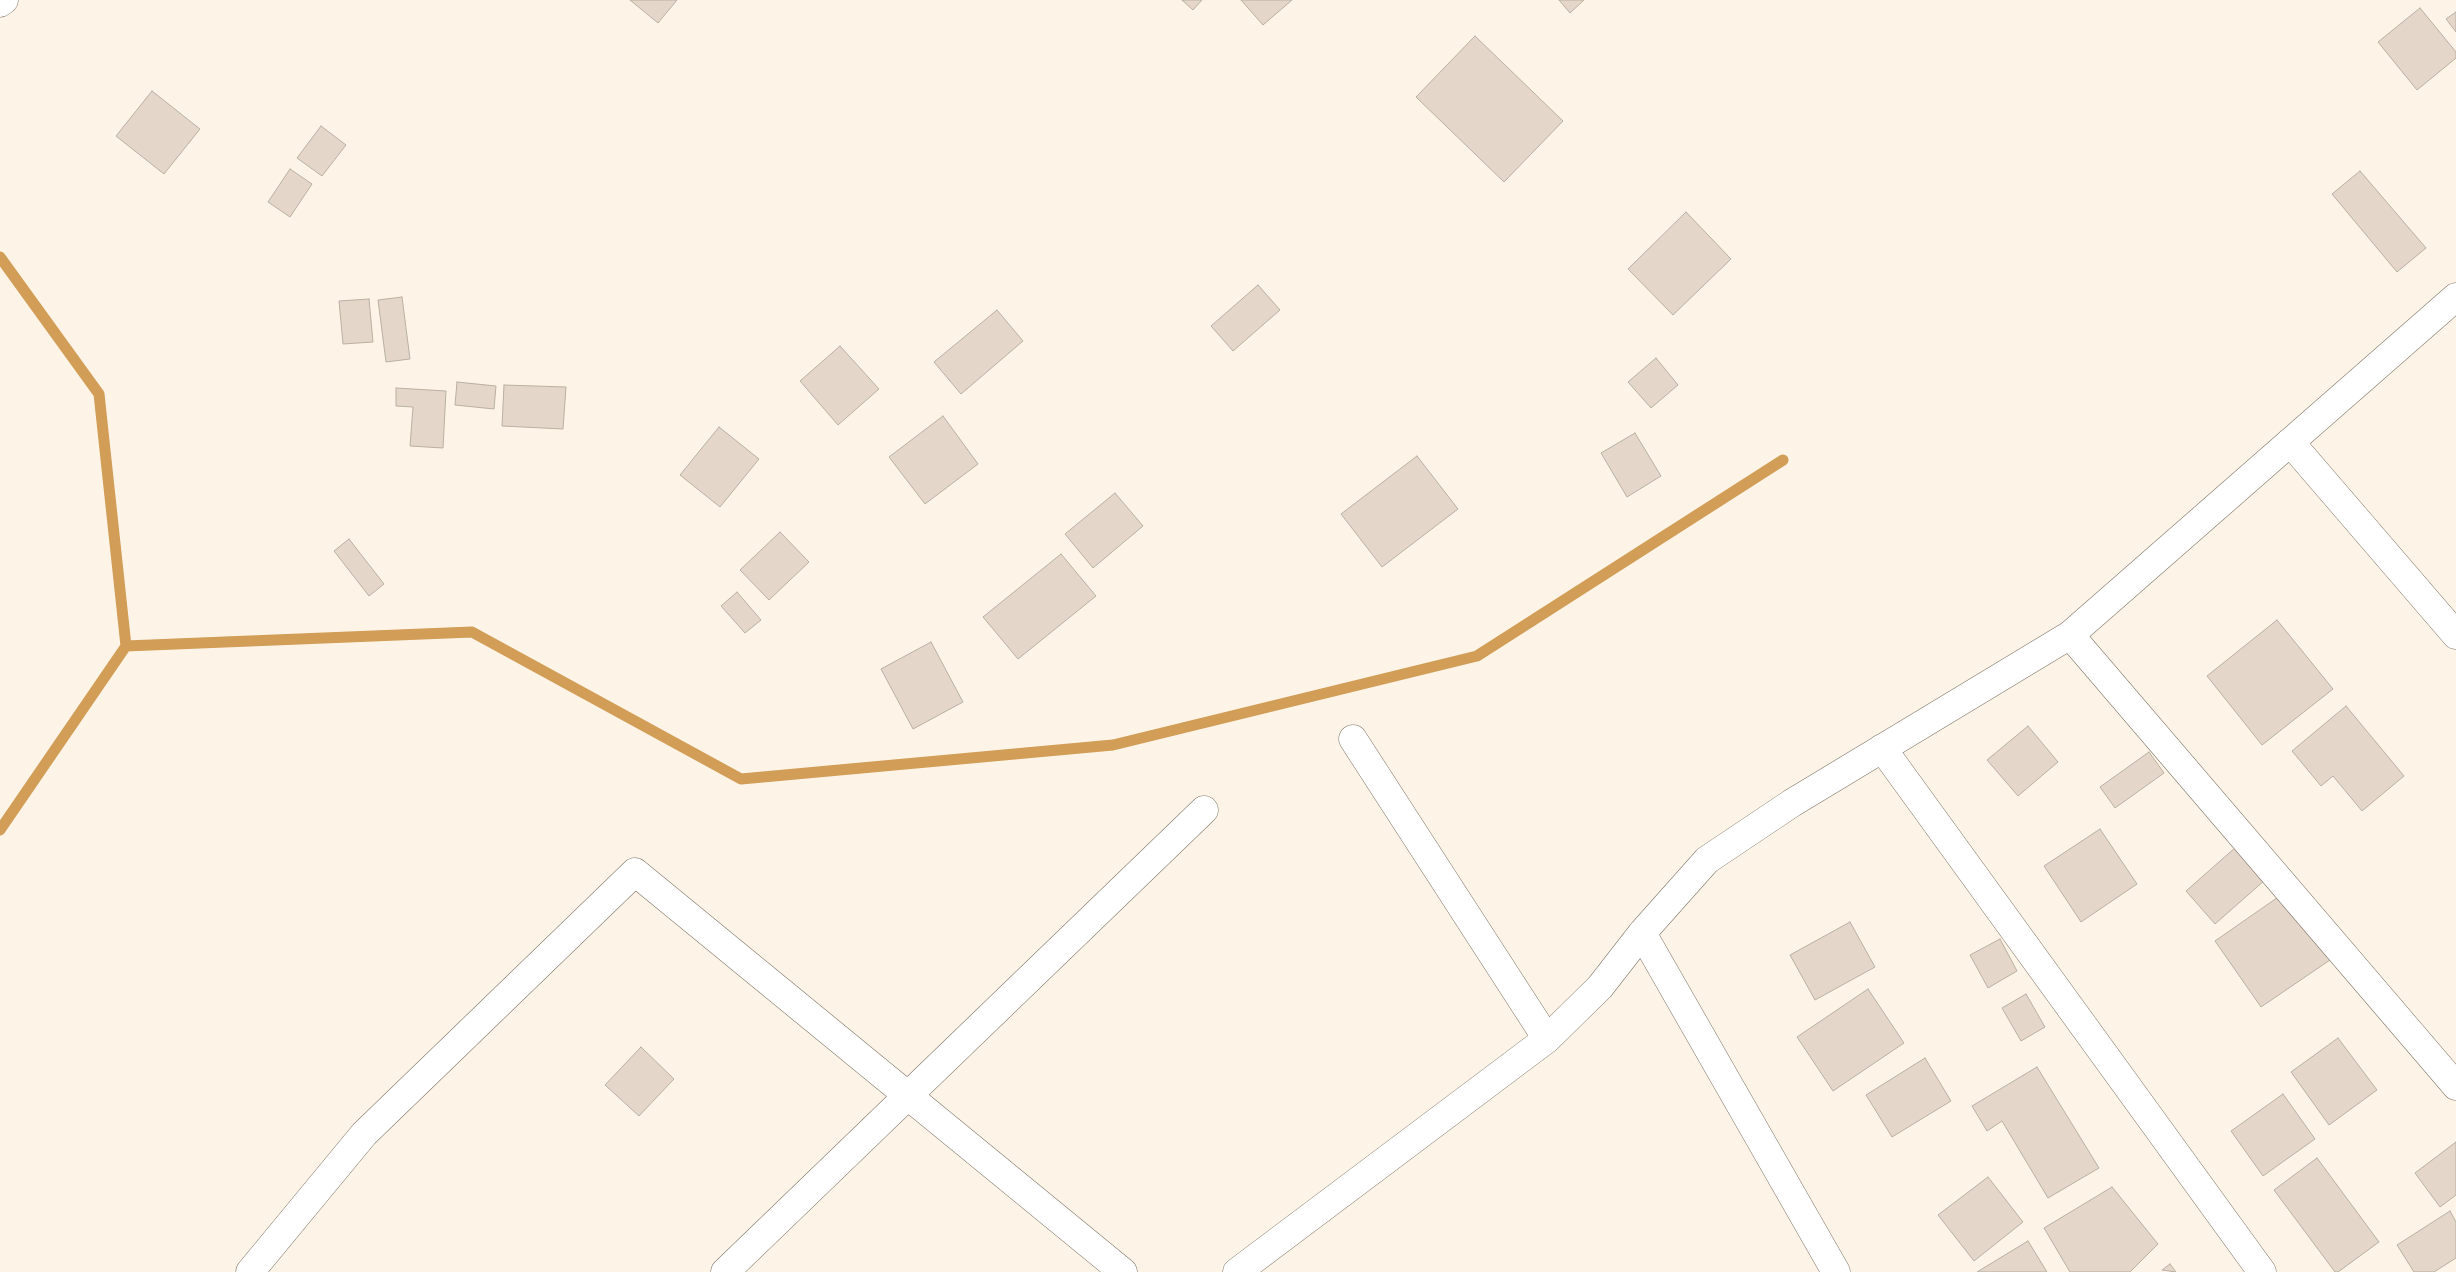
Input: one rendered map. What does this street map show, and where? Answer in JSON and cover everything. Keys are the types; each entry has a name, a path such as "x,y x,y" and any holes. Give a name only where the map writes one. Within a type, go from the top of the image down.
{"street":[{"path":"0,3 4,0"},
{"path":"1237,1272 1547,1040 1600,987 1642,933 1707,860 1792,803 2070,635 2456,297"},
{"path":"2290,442 2456,635"},
{"path":"2070,635 2456,1086"},
{"path":"1352,739 1547,1040"},
{"path":"1882,748 2262,1272"},
{"path":"725,1272 1204,810"},
{"path":"250,1272 364,1134 635,872 1123,1272"},
{"path":"1642,933 1836,1272"}],"building":[{"path":"630,0 677,0 658,23"},
{"path":"1182,0 1202,0 1193,10"},
{"path":"1241,0 1292,0 1263,25"},
{"path":"1559,0 1584,0 1570,13"},
{"path":"2420,8 2456,52 2456,58 2417,90 2378,42"},
{"path":"2456,12 2456,32 2446,19"},
{"path":"1475,36 1563,121 1504,182 1416,97"},
{"path":"152,91 200,129 164,174 116,136"},
{"path":"321,126 346,145 322,176 297,158"},
{"path":"290,169 312,184 290,217 268,202"},
{"path":"2360,171 2426,248 2397,272 2332,194"},
{"path":"1686,212 1731,259 1673,315 1628,269"},
{"path":"1258,285 1280,310 1233,351 1211,326"},
{"path":"402,297 410,359 386,362 378,300"},
{"path":"369,299 373,342 343,344 339,301"},
{"path":"997,310 1023,341 961,394 934,362"},
{"path":"840,346 879,389 838,425 800,381"},
{"path":"1656,358 1678,385 1651,408 1628,382"},
{"path":"457,382 496,386 494,409 455,405"},
{"path":"504,385 566,387 563,429 502,426"},
{"path":"396,388 446,391 443,448 410,446 413,407 396,406"},
{"path":"943,416 978,464 925,504 889,457"},
{"path":"719,427 759,459 720,507 680,475"},
{"path":"1635,433 1661,476 1627,497 1601,453"},
{"path":"1417,456 1458,509 1382,567 1341,514"},
{"path":"1115,493 1143,526 1093,568 1065,534"},
{"path":"780,532 809,562 769,600 740,570"},
{"path":"349,539 384,584 369,596 334,551"},
{"path":"1061,554 1096,596 1018,659 983,617"},
{"path":"737,592 761,620 745,633 721,606"},
{"path":"2277,620 2333,689 2262,745 2207,676"},
{"path":"931,642 963,702 913,729 881,669"},
{"path":"2346,706 2404,776 2362,811 2333,776 2321,786 2292,751"},
{"path":"2028,726 2058,762 2018,796 1987,760"},
{"path":"2149,752 2164,773 2115,808 2100,787"},
{"path":"2100,829 2137,884 2081,922 2044,866"},
{"path":"2236,847 2265,880 2215,924 2186,891"},
{"path":"2284,893 2330,960 2261,1007 2215,941"},
{"path":"1850,922 1875,967 1815,1000 1790,955"},
{"path":"2000,939 2017,971 1988,988 1970,955"},
{"path":"1868,989 1904,1043 1833,1091 1797,1037"},
{"path":"2026,994 2045,1027 2021,1041 2002,1008"},
{"path":"2338,1038 2377,1090 2329,1125 2291,1072"},
{"path":"641,1047 674,1079 639,1116 605,1085"},
{"path":"1925,1058 1951,1101 1892,1137 1866,1095"},
{"path":"2037,1067 2099,1168 2048,1198 2002,1121 1987,1131 1972,1106"},
{"path":"2283,1094 2315,1139 2263,1176 2231,1131"},
{"path":"2456,1142 2456,1195 2440,1207 2415,1173"},
{"path":"2317,1158 2379,1242 2338,1272 2335,1272 2274,1190"},
{"path":"1988,1177 2023,1222 1974,1261 1938,1215"},
{"path":"2112,1187 2158,1244 2130,1272 2070,1272 2044,1228"},
{"path":"2450,1211 2456,1222 2456,1258 2434,1272 2414,1272 2397,1245"},
{"path":"2028,1241 2047,1272 1977,1272"},
{"path":"2170,1264 2176,1272 2162,1270"}],"waterway":[{"path":"0,257 99,394 126,646 0,830"},
{"path":"126,646 472,632 741,779 1113,745 1477,656 1783,460"}]}
